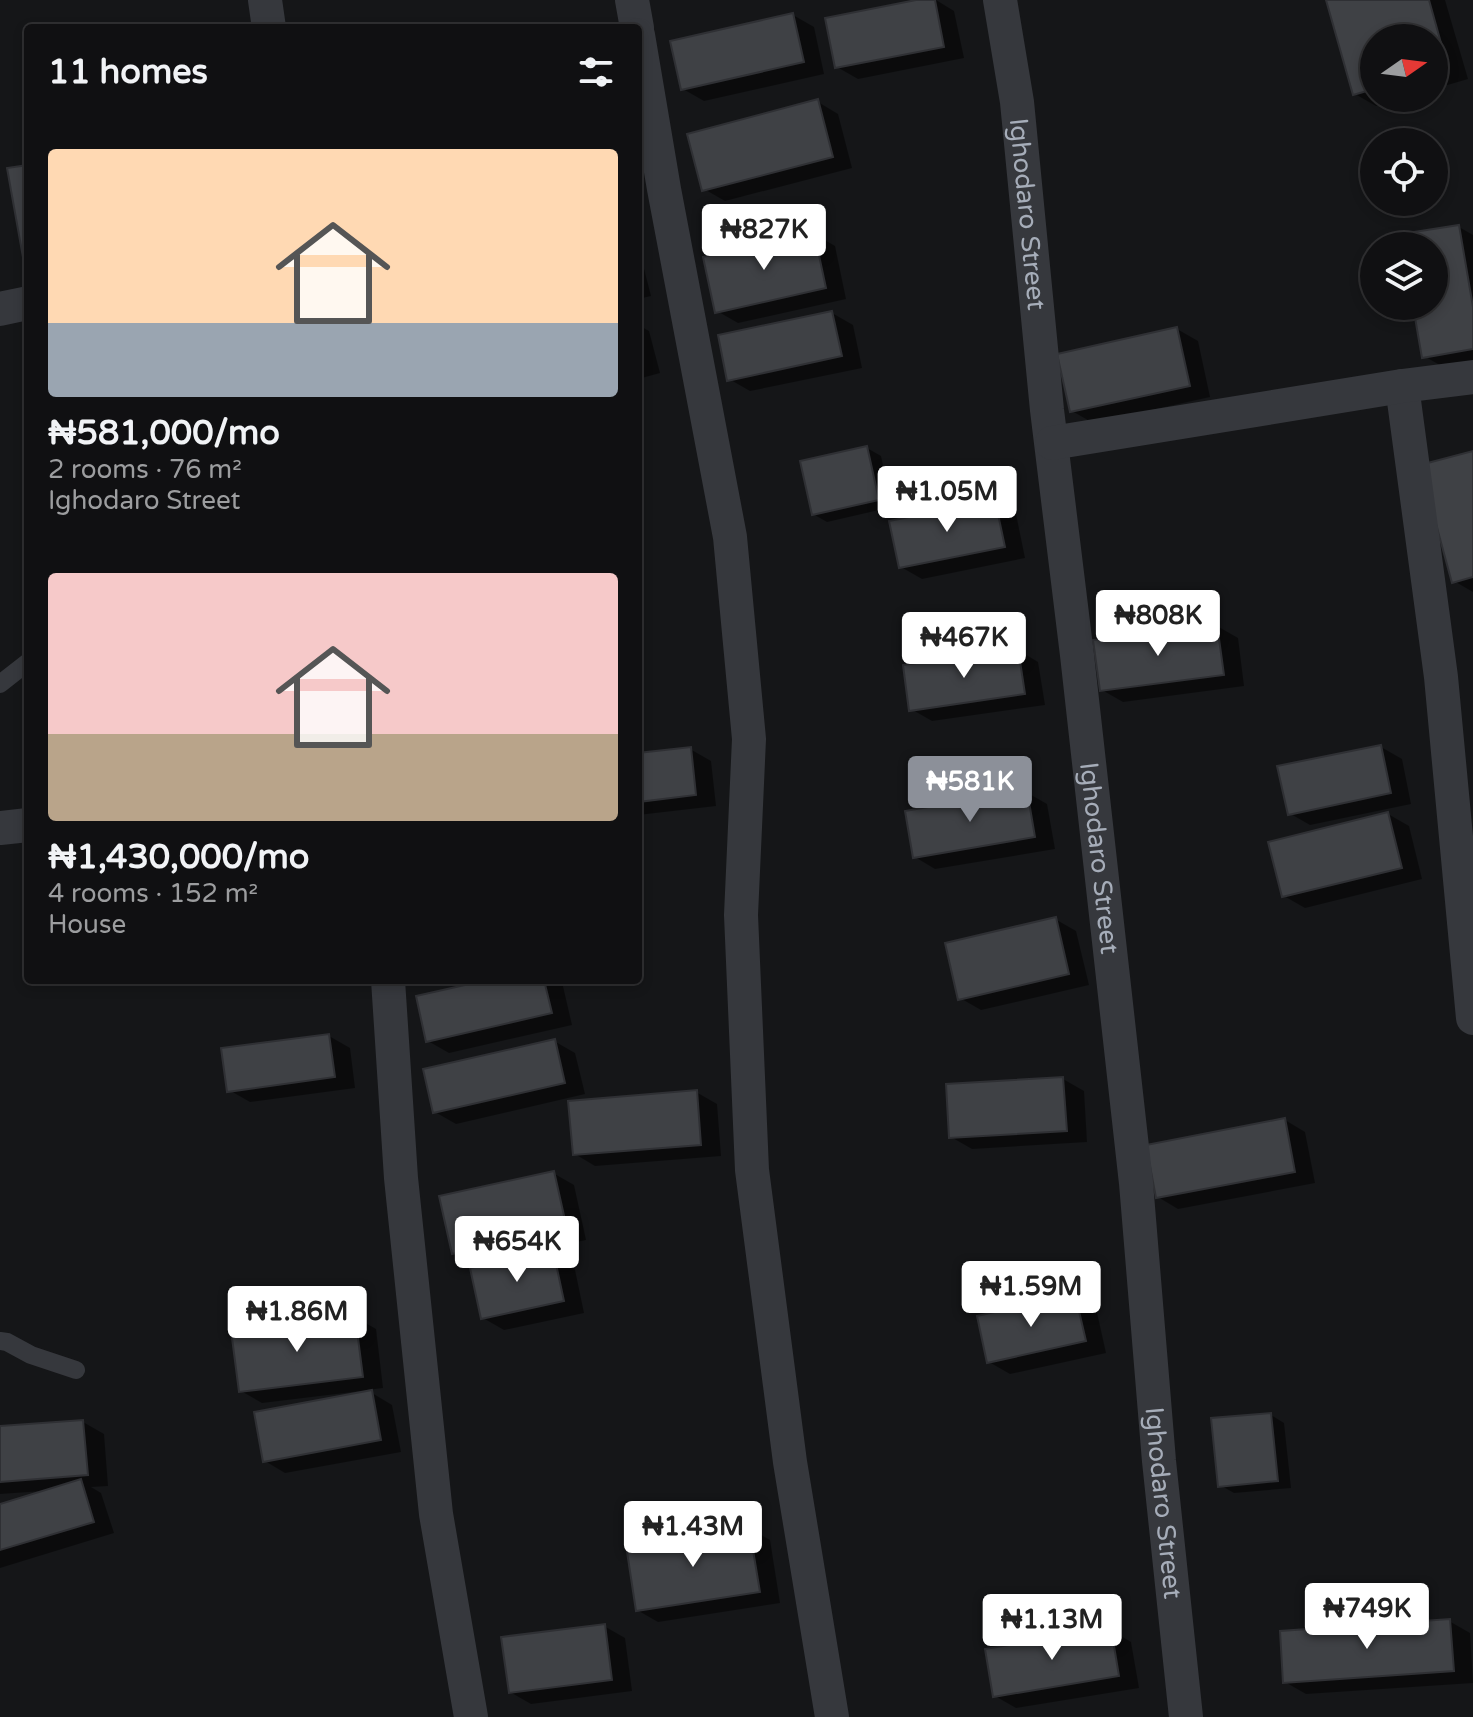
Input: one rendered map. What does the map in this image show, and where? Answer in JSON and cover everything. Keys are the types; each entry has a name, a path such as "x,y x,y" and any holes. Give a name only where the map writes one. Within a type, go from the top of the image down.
{"street":[{"path":"265,0 268,24"},
{"path":"632,0 636,24"},
{"name":"Ighodaro Street","path":"1000,0 1017,102 1052,443 1134,1167 1159,1461 1186,1717"},
{"path":"642,83 651,191 730,537 749,739 741,915 752,1170 790,1462 832,1717"},
{"path":"0,309 24,304"},
{"path":"1052,443 1473,377"},
{"path":"1402,386 1441,677 1473,1018"},
{"path":"0,828 24,825"},
{"path":"388,984 401,1178 436,1514 471,1717"}],"lane":[{"path":"0,684 24,665"},
{"path":"0,1341 76,1370"}],"building":[{"path":"916,0 935,0 944,47 835,68 825,18"},
{"path":"1326,0 1429,0 1436,24 1360,24 1360,93 1353,95"},
{"path":"793,13 804,62 681,90 670,41"},
{"path":"818,99 833,157 702,191 687,134"},
{"path":"24,166 24,263 7,168"},
{"path":"1459,225 1473,307 1473,349 1422,358 1415,320 1448,320 1448,232 1414,232"},
{"path":"814,232 826,288 715,313 703,257"},
{"path":"832,311 842,356 727,381 718,335"},
{"path":"1177,327 1190,386 1070,412 1057,354"},
{"path":"867,446 879,500 812,515 800,461"},
{"path":"1473,451 1473,577 1452,583 1420,465"},
{"path":"995,500 1005,547 899,568 889,521"},
{"path":"1217,624 1224,675 1100,691 1093,640"},
{"path":"1018,648 1025,694 909,711 903,665"},
{"path":"1381,745 1391,793 1288,815 1277,766"},
{"path":"691,747 696,795 642,802 642,753"},
{"path":"1027,790 1035,837 913,858 905,811"},
{"path":"1388,812 1402,868 1282,897 1268,842"},
{"path":"1056,917 1069,974 958,1000 945,943"},
{"path":"469,984 545,984 552,1013 426,1042 416,996"},
{"path":"329,1034 335,1077 227,1092 221,1048"},
{"path":"555,1039 565,1083 433,1113 423,1069"},
{"path":"1063,1077 1067,1131 949,1138 946,1084"},
{"path":"697,1090 701,1145 573,1155 568,1101"},
{"path":"1285,1118 1295,1172 1156,1198 1146,1145"},
{"path":"554,1171 567,1229 452,1254 439,1196"},
{"path":"553,1250 564,1301 481,1319 470,1268"},
{"path":"1075,1294 1086,1341 987,1363 977,1316"},
{"path":"355,1315 363,1377 239,1392 231,1330"},
{"path":"372,1390 381,1440 263,1462 254,1412"},
{"path":"1271,1413 1278,1481 1218,1487 1211,1418"},
{"path":"83,1420 88,1475 0,1482 0,1426"},
{"path":"81,1479 94,1522 0,1550 0,1504"},
{"path":"749,1526 760,1592 636,1611 626,1545"},
{"path":"1450,1619 1454,1671 1283,1683 1280,1631"},
{"path":"605,1624 612,1680 509,1693 501,1637"},
{"path":"1111,1628 1119,1676 993,1697 985,1649"}]}
